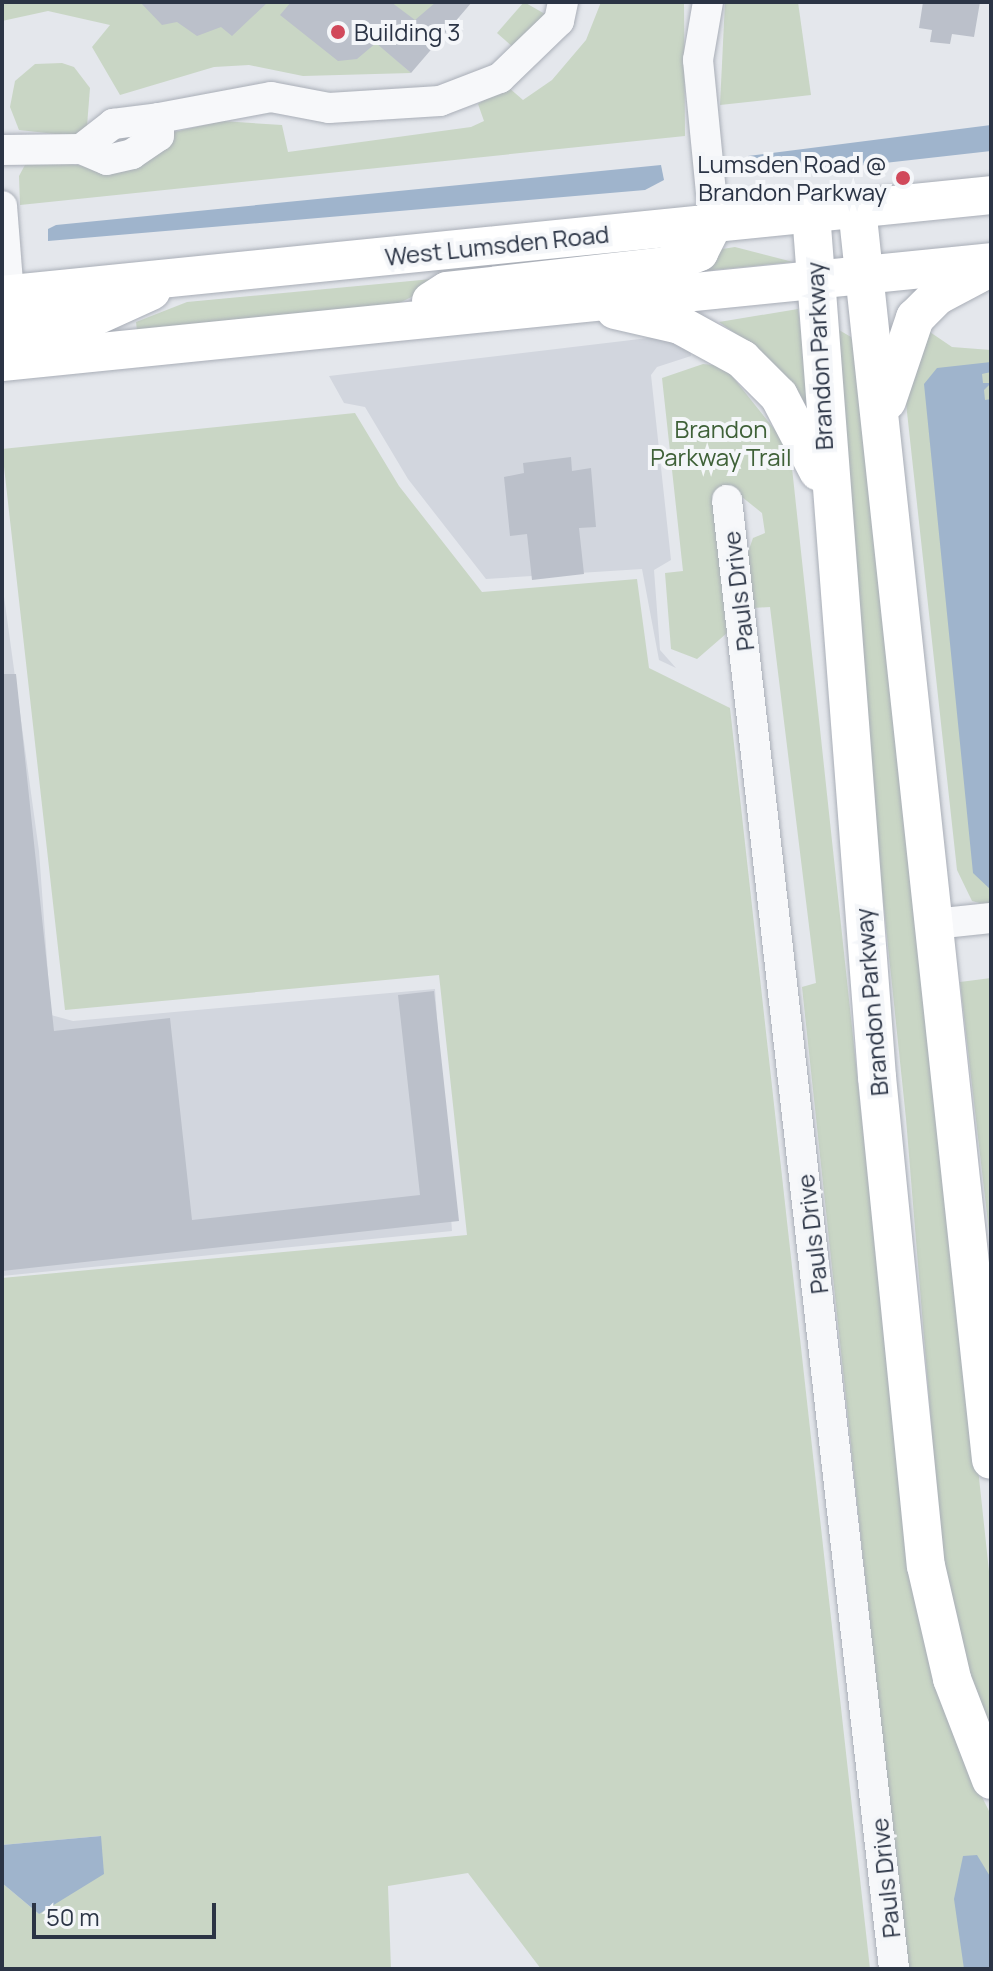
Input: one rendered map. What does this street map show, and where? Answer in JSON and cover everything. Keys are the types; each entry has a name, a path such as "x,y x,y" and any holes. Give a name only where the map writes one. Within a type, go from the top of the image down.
{"main road":[{"name":"West Lumsden Road","path":"4,306 171,279 991,195"},
{"name":"Brandon Parkway","path":"857,208 882,419 991,1460"},
{"name":"Brandon Parkway","path":"811,213 828,498 926,1566 952,1679 991,1780"},
{"path":"399,322 447,291 685,259 707,244 714,223"},
{"path":"2,362 991,262"},
{"path":"882,419 915,318 937,296 991,269"},
{"path":"585,304 680,325 742,359 791,414 828,498"}],"street":[{"path":"2,150 81,149 107,160 132,154 159,136 159,118 271,97 329,108 440,101 500,78 559,21 563,2"},
{"path":"708,2 698,60 714,223"},
{"path":"2,206 4,306"},
{"name":"Pauls Drive","path":"727,500 894,1969"},
{"path":"934,924 991,918"}],"shaded area":[{"path":"665,336 690,345 691,356 657,367 651,375 671,560 654,570 660,650 676,668 659,660 642,569 486,579 408,479 365,407 344,403 329,376"},
{"path":"2,582 39,851 51,1015 73,1021 435,989 452,1231 2,1276"}],"green space":[{"path":"2,2 436,2 391,55 411,73 303,76 249,65 214,67 120,95 92,47 110,25 48,11 2,21"},
{"path":"524,2 545,14 515,49 497,33"},
{"path":"601,2 684,2 685,136 20,205 19,176 26,163 42,159 113,171 174,132 222,121 282,125 288,152 471,127 484,121 478,104 507,86 523,100 552,80 586,40"},
{"path":"725,2 798,2 811,95 720,105"},
{"path":"62,63 74,67 90,88 87,126 74,136 19,130 10,107 15,81 35,64"},
{"path":"735,247 793,262 632,278 716,250"},
{"path":"432,279 432,287 391,307 137,331 136,322 187,302"},
{"path":"798,309 810,407 806,409 755,347 719,322"},
{"path":"924,328 952,347 991,350 991,906 972,901 957,870 906,403"},
{"path":"839,330 851,337 861,372 991,1590 991,1741 971,1686 942,1556 906,1119 845,534 832,333"},
{"name":"Brandon Parkway Trail","path":"703,364 724,366 790,449 908,1550 974,1781 991,1815 991,1969 907,1969 802,987 816,983 770,607 753,608 747,555 753,538 765,533 762,513 737,493 713,496 727,633 697,659 671,649 665,573 683,571 662,378"},
{"path":"355,413 399,486 482,592 637,579 649,668 730,708 870,1969 541,1969 468,1873 388,1886 391,1969 2,1969 2,1883 39,1914 101,1836 2,1845 2,1278 467,1235 439,975 65,1010 2,449"},
{"path":"991,978 991,1249 960,982"}],"water":[{"path":"991,125 991,151 769,176 755,174 748,156"},
{"path":"661,165 664,180 645,190 48,241 48,229 56,225"},
{"path":"991,362 991,372 982,374 983,383 991,383 984,390 985,400 991,399 991,890 973,873 924,384 937,368"},
{"path":"101,1836 104,1874 39,1914 2,1883 2,1845"},
{"path":"977,1855 991,1878 991,1969 964,1969 954,1899 963,1856"}],"building":[{"path":"140,2 268,2 232,36 221,27 197,36 177,22 162,25"},
{"path":"291,2 391,2 415,20 436,2 472,2 411,73 376,43 357,59 338,61 280,15"},
{"path":"923,2 980,2 974,37 952,34 950,44 930,42 932,30 919,28"},
{"path":"571,457 572,471 591,468 596,527 579,528 584,574 532,580 527,534 510,536 504,477 524,473 523,463"},
{"path":"2,674 16,674 54,1031 170,1018 192,1220 420,1195 398,995 434,991 459,1221 2,1271"}],"place":[{"name":"Building 3","path":"338,32"},
{"name":"Lumsden Road @ Brandon Parkway","path":"903,178"}]}
